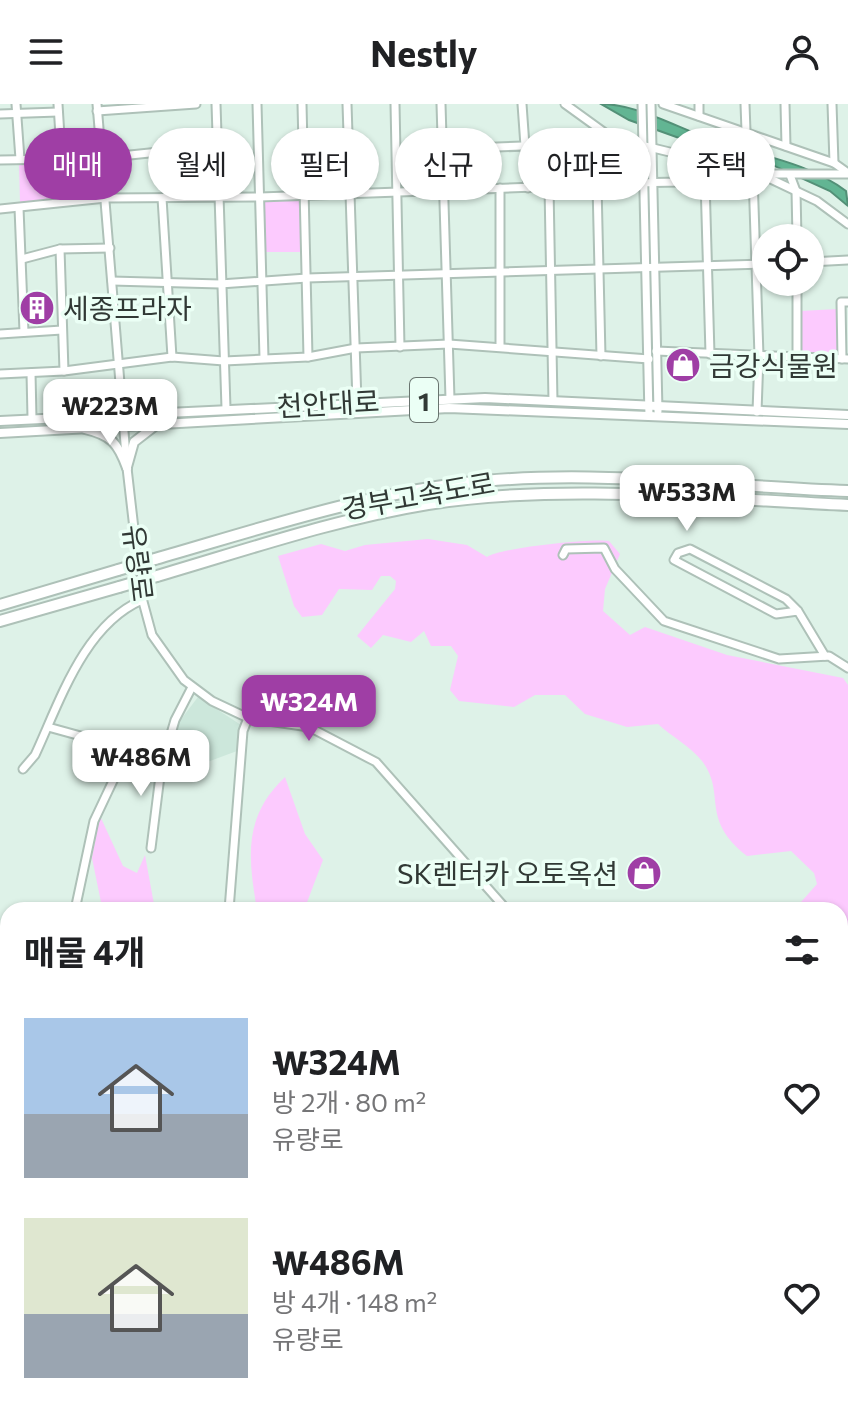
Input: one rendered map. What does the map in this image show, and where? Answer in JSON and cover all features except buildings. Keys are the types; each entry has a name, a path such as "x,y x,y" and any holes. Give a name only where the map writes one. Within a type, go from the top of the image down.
{"highway":[{"name":"경부고속도로","path":"0,605 382,497 487,481 594,479 848,491"},
{"name":"경부고속도로","path":"0,621 368,517 484,498 595,496 848,505"}],"main road":[{"name":"천안대로","path":"0,421 450,399 848,415"},
{"name":"천안대로","path":"0,433 449,408 848,424"},
{"path":"127,468 134,442 161,423"},
{"path":"76,427 105,434 117,442 127,468"}],"street":[{"path":"16,104 20,159"},
{"path":"97,108 196,104"},
{"path":"216,104 217,128"},
{"path":"257,104 264,358"},
{"path":"302,104 303,128"},
{"path":"347,104 348,128"},
{"path":"395,104 396,128"},
{"path":"441,104 442,128"},
{"path":"522,104 526,128"},
{"path":"565,104 598,128"},
{"path":"647,128 648,104"},
{"path":"663,104 737,128"},
{"path":"699,104 699,116"},
{"path":"745,104 746,128"},
{"path":"785,104 786,146"},
{"path":"832,104 834,163"},
{"path":"0,114 58,108 60,128"},
{"name":"유량로","path":"97,108 99,128"},
{"path":"775,142 834,163 845,174"},
{"path":"0,160 24,159"},
{"path":"775,175 845,174"},
{"path":"790,175 796,191 797,224"},
{"path":"775,182 796,191 848,224"},
{"path":"255,197 271,197"},
{"path":"0,209 78,200"},
{"name":"유량로","path":"106,200 127,468 142,600 159,649 192,687 212,701 248,718 309,727 376,762 500,902"},
{"path":"162,200 172,357"},
{"path":"218,200 226,408"},
{"path":"306,200 308,357"},
{"path":"351,200 357,402"},
{"path":"398,200 400,347"},
{"path":"444,200 450,399"},
{"path":"500,200 500,346"},
{"path":"549,200 553,401"},
{"path":"598,200 601,356"},
{"path":"648,200 649,359 653,406"},
{"path":"706,200 710,354"},
{"path":"756,224 757,200"},
{"path":"19,208 24,332"},
{"path":"22,259 60,249 110,248"},
{"path":"60,249 64,371"},
{"path":"824,261 848,260"},
{"path":"112,281 166,280 220,284 355,276 752,264"},
{"path":"650,267 656,351 653,417"},
{"path":"757,296 757,412"},
{"path":"797,296 797,356"},
{"path":"656,351 845,359 841,302 848,302"},
{"path":"0,334 62,330"},
{"path":"0,374 64,371 172,357 224,361 308,357 356,348 449,344 649,359"},
{"path":"31,373 32,418"},
{"path":"563,555 566,549 574,547 604,548 615,569 664,621 779,659 825,656 848,668"},
{"path":"798,611 776,614 674,560 678,553 690,549 786,599 798,611 825,656"},
{"path":"23,769 35,755 86,649 102,634 109,620 142,600"},
{"path":"151,848 157,788 175,720 192,687"},
{"path":"230,902 243,731 248,718"},
{"path":"48,727 165,758"},
{"path":"77,902 94,821 128,749"}],"shaded area":[{"path":"601,104 643,112 683,128 667,128 667,134 629,120"},
{"path":"775,158 831,181 846,191 848,206 830,191 775,166"},
{"path":"19,161 24,161 24,200 58,200 20,202"},
{"path":"264,201 304,202 305,252 265,252"},
{"path":"838,309 839,359 836,362 805,361 801,356 800,311"},
{"path":"428,539 467,545 487,557 546,544 609,541 620,554 605,589 603,611 630,635 645,627 727,655 843,678 848,685 848,902 801,902 817,884 814,873 791,851 747,856 732,842 718,818 713,784 702,761 658,724 627,727 585,714 565,695 535,695 514,707 459,701 450,690 458,656 451,646 431,646 424,631 411,642 383,635 371,648 357,636 395,589 396,581 390,576 381,576 372,590 339,589 322,615 302,617 294,606 278,556 321,544 345,551 365,545"},
{"path":"198,697 241,725 237,751 210,761 189,755 176,741 179,722"},
{"path":"285,777 305,834 323,860 307,902 256,902 252,839 255,823 271,792"},
{"path":"100,816 123,866 137,873 145,855 154,902 101,902 92,858"}],"place":[{"name":"세종프라자","path":"37,308"},
{"name":"금강식물원","path":"683,365"},
{"name":"SK렌터카 오토옥션","path":"644,873"}]}
